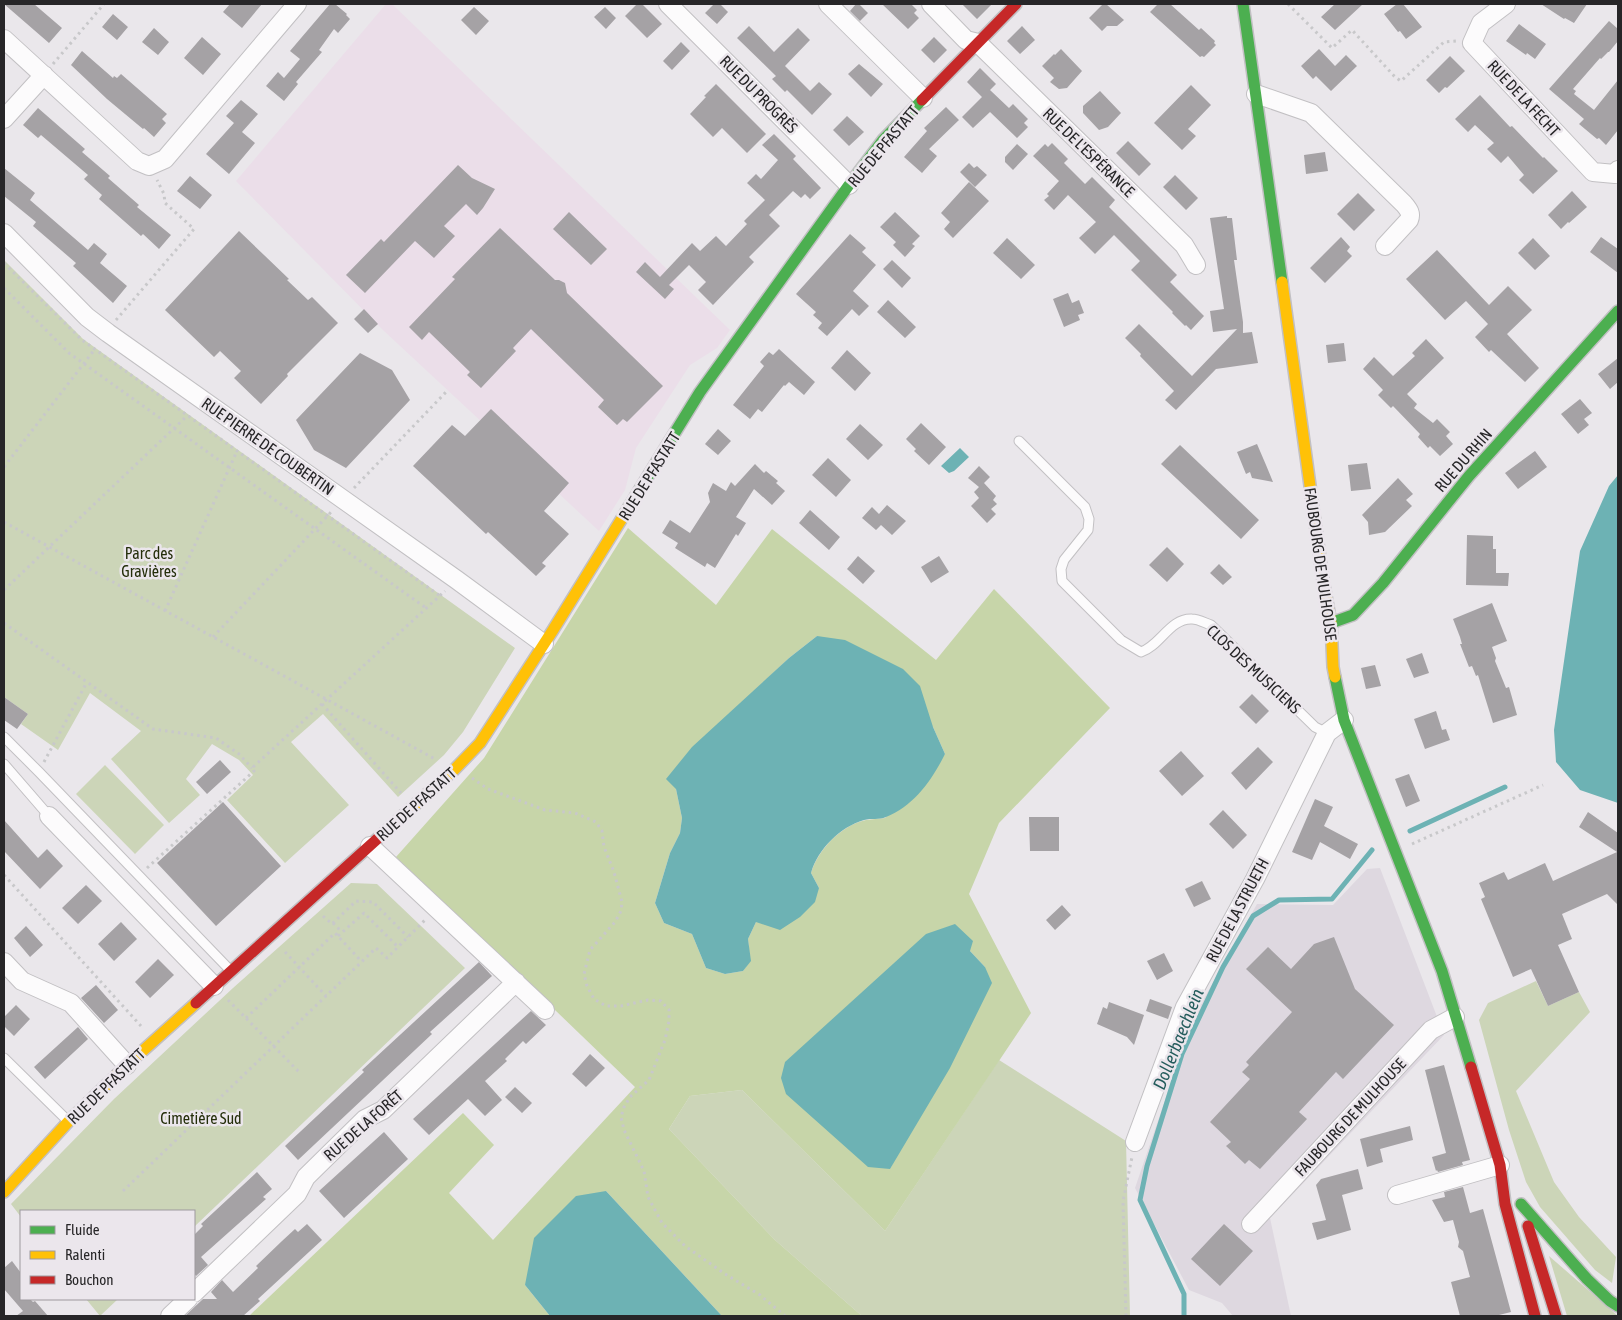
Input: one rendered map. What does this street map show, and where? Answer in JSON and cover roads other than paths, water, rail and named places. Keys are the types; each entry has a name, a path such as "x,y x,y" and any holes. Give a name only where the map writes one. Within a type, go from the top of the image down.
{"main road":[{"name":"RUE DE PFASTATT","path":"5,1186 127,1065 154,1040 218,990 231,971 454,770 480,743 544,644 700,392 849,185 883,140 1016,4"},
{"name":"FAUBOURG DE MULHOUSE","path":"1243,4 1323,580 1331,623 1333,666 1344,720 1442,971 1500,1165 1505,1204 1535,1316"},
{"name":"RUE DU RHIN","path":"1331,623 1353,615 1383,583 1469,476 1618,311"},
{"name":"FAUBOURG DE MULHOUSE","path":"1500,1165 1518,1196 1556,1316"},
{"path":"1518,1196 1587,1279 1618,1306"}],"street":[{"path":"4,39 137,161 150,166 165,159 297,4"},
{"name":"RUE DU PROGRÈS","path":"668,4 849,185"},
{"name":"RUE DE PFASTATT","path":"828,4 923,98"},
{"name":"RUE DE L'ESPÉRANCE","path":"931,4 966,40 978,44 1184,245 1196,265"},
{"name":"RUE DE LA FECHT","path":"1506,4 1481,23 1472,42 1593,172 1615,174 1618,170"},
{"path":"4,118 44,76"},
{"path":"1256,94 1311,113 1404,204 1410,212 1410,220 1385,246"},
{"name":"RUE PIERRE DE COUBERTIN","path":"4,234 88,317 108,333 457,580 544,644"},
{"name":"RUE DE LA STRUETH","path":"1135,1142 1186,1007 1255,879 1327,733 1344,720"},
{"path":"49,816 218,990"},
{"name":"RUE DE PFASTATT","path":"370,846 406,885 437,909 545,1010"},
{"path":"4,962 22,981 71,1003 127,1065"},
{"name":"RUE DE LA FORÊT","path":"195,1292 296,1194 306,1177 365,1119 383,1110 516,982"},
{"name":"FAUBOURG DE MULHOUSE","path":"1251,1224 1431,1030 1455,1017"},
{"path":"1397,1195 1500,1165"},
{"path":"170,1316 187,1300"}],"lane":[{"name":"CLOS DES MUSICIENS","path":"1019,441 1085,507 1089,519 1088,530 1064,560 1061,569 1062,581 1121,640 1131,648 1141,652 1150,649 1180,621 1194,619 1211,625 1315,727 1327,733"},
{"path":"4,737 231,971"},
{"path":"4,764 49,816"},
{"path":"4,1058 68,1122"}],"water":[{"path":"960,448 969,457 954,471 949,473 941,466"},
{"path":"1618,475 1618,803 1580,790 1556,762 1554,730 1580,551 1609,486"},
{"path":"817,636 845,640 903,669 920,686 933,727 945,754 928,782 914,799 905,806 886,817 867,819 855,823 831,840 814,864 811,873 819,888 815,902 800,917 780,930 756,922 748,939 751,961 743,971 725,974 706,968 692,934 664,923 655,903 670,853 680,833 682,818 676,789 666,779 692,747 789,658"},
{"path":"955,924 973,941 970,951 985,967 992,983 950,1068 890,1169 868,1167 786,1094 781,1078 785,1062 926,934"},
{"path":"606,1191 722,1316 550,1316 525,1285 534,1238 576,1196"}],"waterway":[{"name":"Dollerbaechlein","path":"1410,831 1505,787"},
{"name":"Dollerbaechlein","path":"1184,1316 1184,1294 1140,1200 1147,1166 1182,1054 1223,967 1253,916 1279,900 1332,899 1372,850"}],"park label":[{"name":"Parc des Gravières","path":"149,562"},
{"name":"Cimetière Sud","path":"201,1118"}]}
